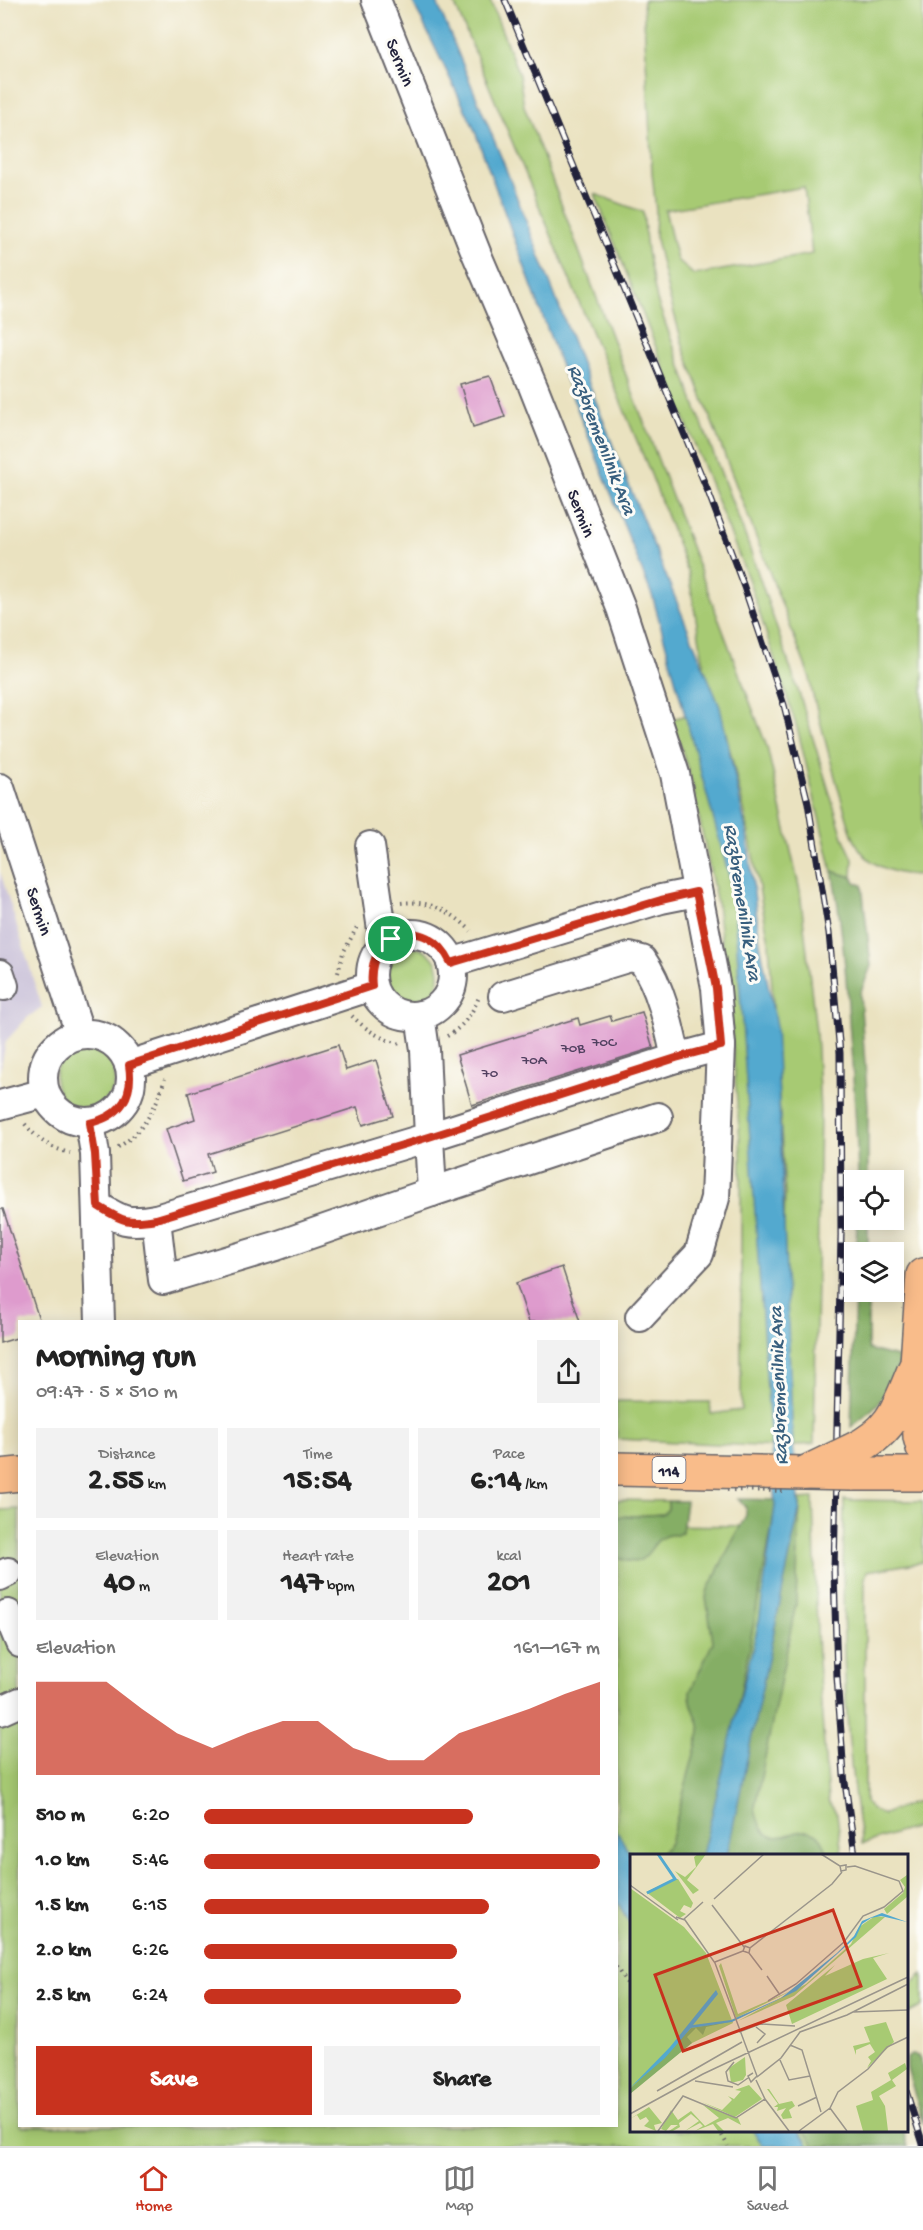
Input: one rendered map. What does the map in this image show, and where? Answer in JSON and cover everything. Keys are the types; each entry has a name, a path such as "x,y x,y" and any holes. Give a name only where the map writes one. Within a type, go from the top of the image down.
{"main road":[{"path":"923,1275 917,1363 920,1437 923,1448"},
{"path":"853,1462 891,1422 917,1363"},
{"path":"853,1462 923,1474"},
{"name":"114","path":"618,1469 805,1473 853,1462"},
{"path":"0,1476 18,1474"}],"street":[{"name":"Sermin","path":"376,0 621,608 675,774 716,988 721,1046 715,1198 699,1254 640,1317"},
{"name":"Sermin","path":"0,788 80,1034"},
{"path":"384,944 370,846 397,903 415,934"},
{"path":"451,963 661,900 696,892"},
{"path":"415,934 427,937 438,943 446,952 451,963 452,985 447,996 431,1011 420,1015 409,1016 389,1009 380,1002 372,986 370,972 372,962 384,944 398,936 415,934"},
{"path":"503,996 630,957 642,960 648,968 659,997 676,1058"},
{"path":"129,1065 372,986"},
{"path":"420,1015 432,1192"},
{"path":"80,1034 92,1034 110,1041 123,1053 129,1065 131,1078 129,1091 123,1103 103,1120 90,1123 67,1118 50,1103 45,1093 43,1074 49,1055 67,1038 80,1034"},
{"path":"98,1206 112,1215 133,1223 156,1219 721,1046"},
{"path":"0,1105 45,1093"},
{"path":"156,1219 163,1280 276,1246 658,1118"},
{"path":"90,1123 95,1154 98,1206 100,1320"},
{"path":"8,1614 18,1638"},
{"path":"0,1711 18,1703"}],"path":[{"path":"346,1011 361,1025 382,1038 405,1045"},
{"path":"115,1149 130,1140 150,1116 165,1077"},
{"path":"23,1121 37,1137 53,1149 77,1155"},
{"path":"618,1970 630,1988"},
{"path":"720,2131 728,2146"}],"shaded area":[{"path":"0,871 42,1007 27,1018 6,1041 0,1072"}],"green space":[{"path":"453,0 490,0 519,75 524,106 767,747 800,891 816,1032 820,1111 814,1443 790,1447 781,1306 785,1194 769,942 746,818 725,729 699,670 704,665 688,572 650,472"},
{"path":"643,0 923,0 923,874 898,873 881,867 866,857 853,836 810,678 684,349 655,235 656,211","holes":["804,187 812,254 694,275 677,260 665,210"]},
{"path":"595,194 643,212 647,251 657,300 746,538 801,699 843,837 853,859 852,877 832,871 798,731 749,581"},
{"path":"695,713 729,840 762,1229 761,1300 775,1447 618,1439 618,1401 710,1402 711,1414 741,1410 741,1154 729,999 717,904 692,783 672,719"},
{"path":"832,871 852,877 855,882 862,885 871,966 860,994 868,1106 868,1170 858,1170 845,964"},
{"path":"411,947 422,949 431,955 437,964 439,975 437,986 431,995 422,1001 411,1003 400,1001 391,995 385,986 383,975 385,964 391,955 400,949"},
{"path":"85,1048 106,1057 115,1078 106,1099 85,1108 64,1099 55,1078 64,1057"},
{"path":"857,1230 868,1230 868,1242 856,1242"},
{"path":"855,1302 868,1302 868,1346 870,1350 901,1358 893,1380 883,1397 870,1412 851,1427"},
{"path":"813,1498 818,1661 828,1801 837,1814 842,1854 630,1854 630,2131 897,2131 903,2146 0,2146 0,1510 18,1509 18,2127 618,2127 618,1525 799,1526 800,1499"},
{"path":"738,1499 777,1500 710,1854 661,1854 670,1843 700,1732 690,1692 713,1642 706,1597 746,1515 746,1508"},
{"path":"794,1499 800,1499 796,1604 755,1807 760,1825 767,1834 775,1837 803,1831 812,1832 820,1837 828,1854 727,1854"},
{"path":"618,1500 668,1501 668,1509 664,1514 618,1517"},
{"path":"844,1500 923,1501 923,1562 867,1571 865,1578 865,1802 872,1810 884,1814 923,1799 923,1825 862,1844 850,1759 847,1716 843,1586"},
{"path":"668,1501 686,1501 682,1532 659,1539 638,1561 618,1557 618,1517 664,1514 668,1509"},
{"path":"923,1974 923,2006 908,2014 908,1987"},
{"path":"911,2055 918,2056 923,2067 923,2124 908,2072 908,2057"},
{"path":"805,2131 903,2131 908,2146 814,2146"}],"water":[{"name":"Razbremenilnik Ara","path":"412,0 436,0 502,159 619,461 720,707 747,834 760,943 776,1026 793,1445 800,1507 727,1854 702,1854 759,1621 775,1506 733,890 653,598 570,391 473,126"},
{"path":"618,1833 630,1854 630,1924 618,1904"},
{"path":"754,2131 800,2131 809,2146 763,2146"}],"building":[{"path":"490,376 505,417 473,427 460,384"},
{"path":"642,1012 653,1048 472,1105 457,1055 578,1018 580,1025 610,1016 612,1021"},
{"path":"338,1045 346,1070 376,1060 393,1116 363,1125 357,1107 208,1154 213,1172 183,1181 166,1129 195,1119 188,1093"},
{"path":"0,1209 3,1209 39,1320 18,1320 18,1338 0,1343"},
{"path":"562,1267 579,1320 528,1320 516,1283"}],"railway":[{"path":"505,0 709,494 744,587 784,705 808,803 829,933 840,1053 841,1235 834,1571 837,1677 844,1775 855,1854"},
{"path":"908,2097 923,2144"}],"route":[{"path":"696,892 716,988 721,1046 156,1219 133,1223 112,1215 98,1206 95,1154 90,1123 103,1120 123,1103 129,1091 131,1078 129,1065 372,986 370,972 372,962 377,952 391,939 407,934 427,937 438,943 446,952 451,963 661,900 696,892"}]}
